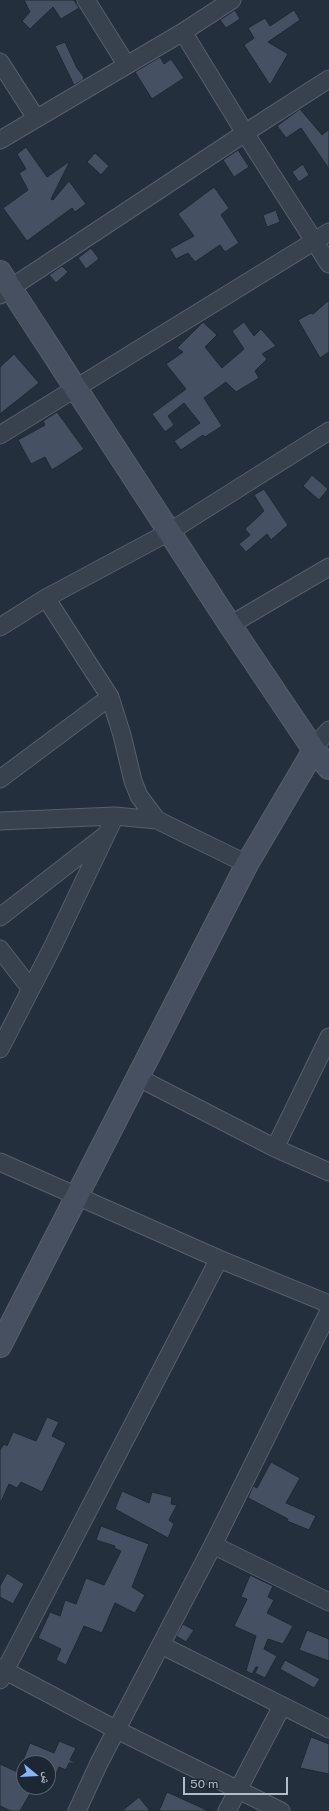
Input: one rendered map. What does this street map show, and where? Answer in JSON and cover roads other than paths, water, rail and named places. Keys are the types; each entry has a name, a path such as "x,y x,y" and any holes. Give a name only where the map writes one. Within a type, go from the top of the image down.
{"street":[{"path":"86,0 126,64"},
{"path":"0,140 126,64 183,32 232,0"},
{"path":"183,32 245,133 329,264"},
{"path":"0,62 36,118"},
{"path":"329,80 4,285 76,389 230,625 314,750 329,768"},
{"path":"0,435 329,232"},
{"path":"0,627 46,598 169,532 329,431"},
{"path":"230,625 329,567"},
{"path":"46,598 110,697 122,735 132,781 139,796 157,820"},
{"path":"0,779 110,697"},
{"path":"0,1346 247,864 314,750 329,730"},
{"path":"0,821 115,816 157,820 247,864"},
{"path":"0,1049 30,988 53,946 115,816"},
{"path":"0,917 107,834"},
{"path":"0,949 30,988"},
{"path":"275,1148 329,1037"},
{"path":"137,1077 275,1148 329,1172"},
{"path":"0,1162 76,1197 219,1259 329,1304"},
{"path":"219,1259 2,1673 281,1811"},
{"path":"77,1811 117,1730 213,1545 329,1311"},
{"path":"213,1545 328,1598"},
{"path":"161,1645 329,1729"},
{"path":"227,1811 282,1706"}]}
